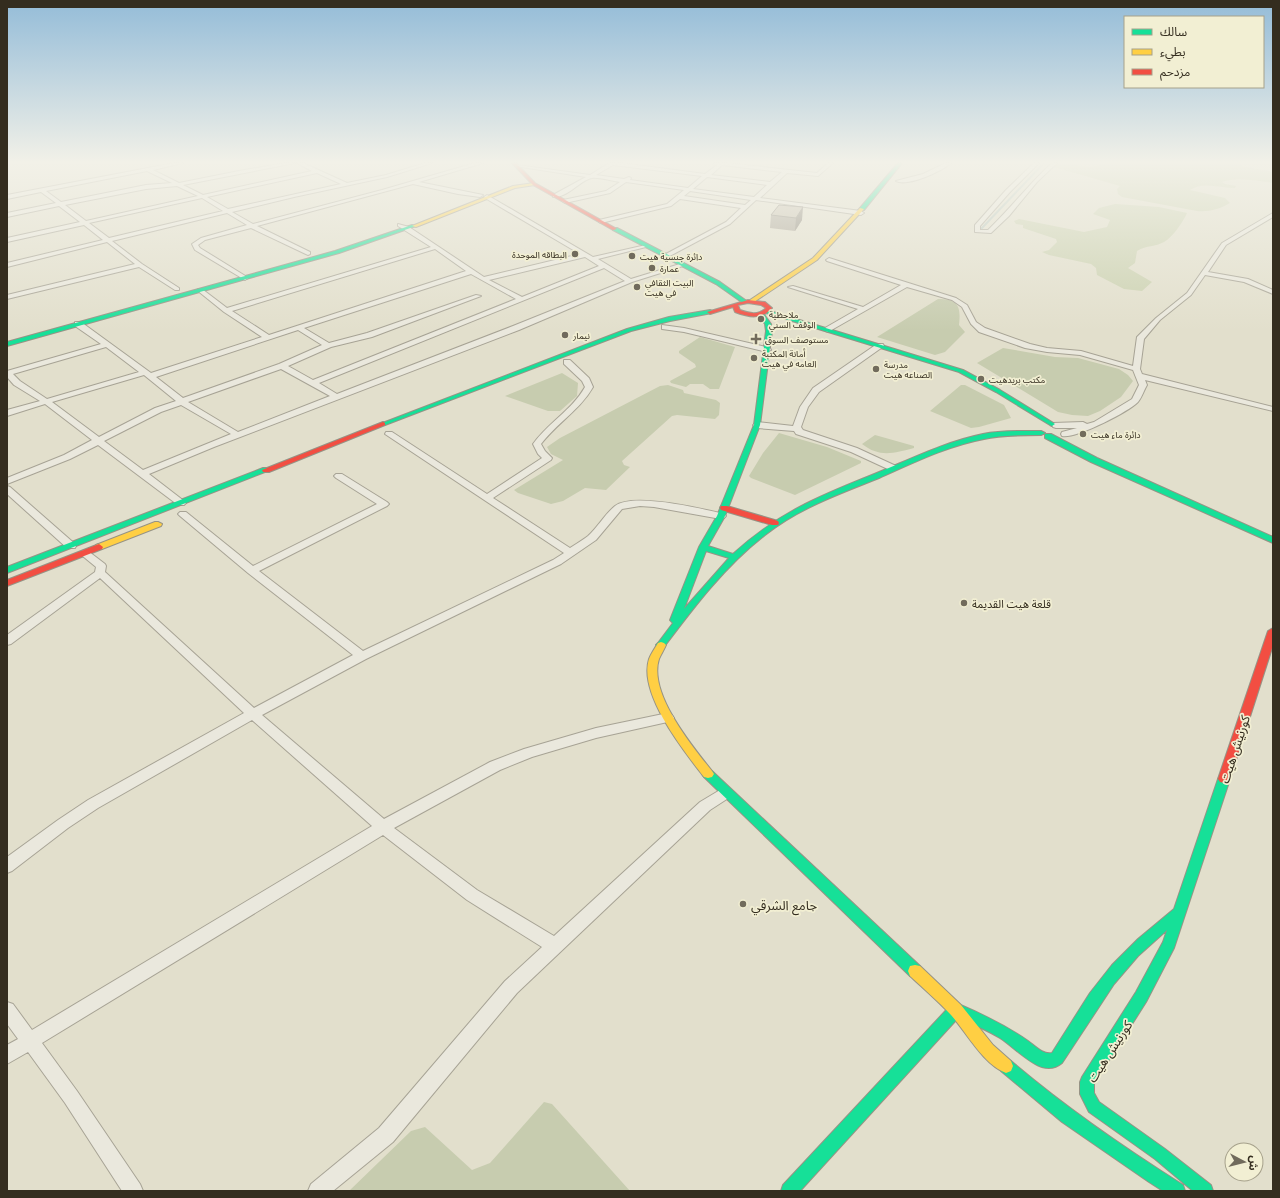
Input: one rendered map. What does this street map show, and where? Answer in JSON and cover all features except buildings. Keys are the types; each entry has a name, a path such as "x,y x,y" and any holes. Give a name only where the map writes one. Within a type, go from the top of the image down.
{"street":[{"path":"82,219 140,265 177,290"},
{"path":"7,240 100,219"},
{"path":"7,265 201,219"},
{"path":"242,219 308,253"},
{"path":"245,278 236,274 197,249 195,244 204,239 275,219"},
{"path":"7,344 337,252 425,219"},
{"path":"523,219 630,281"},
{"path":"597,219 644,246 666,256 748,301 828,330 961,371 1064,430 1065,434 1094,460"},
{"path":"601,221 609,219"},
{"path":"666,256 728,223 732,219"},
{"path":"7,583 84,553 559,356 652,323 721,310 748,301 815,259 861,219"},
{"path":"983,219 977,226 977,231 989,232 1003,219"},
{"path":"1177,1191 1128,1160 1033,1090 988,1050 956,1010 712,780 673,728 659,700 655,685 654,664 659,647 734,557 775,523 802,507 893,468 940,450 988,435 1019,432 1042,432 1059,437 1097,424 1135,400 1143,385 1138,373 1140,339 1158,319 1189,294 1224,244 1266,219"},
{"path":"7,334 177,290 404,227 483,278 522,299"},
{"path":"483,278 644,246"},
{"path":"226,311 436,247"},
{"path":"828,260 961,302 965,306 973,323 982,330 1028,346 1047,350 1081,353 1138,373 1273,409"},
{"path":"7,297 140,265"},
{"path":"141,474 516,328 630,281 683,265"},
{"path":"313,383 604,266"},
{"path":"7,414 269,338 472,271"},
{"path":"1203,273 1246,280 1273,292"},
{"path":"788,289 803,278"},
{"path":"828,330 907,284"},
{"path":"788,289 864,309"},
{"path":"200,290 226,311 269,338"},
{"path":"7,481 67,457 158,410 282,366 328,345 369,335 478,296"},
{"path":"736,306 737,310 745,314"},
{"path":"462,404 567,362 665,327 745,314 767,308"},
{"path":"669,634 704,547 722,512 747,453 756,425 768,350 769,328 766,321 767,308"},
{"path":"78,324 148,374 182,402 238,435"},
{"path":"665,327 684,330 768,350"},
{"path":"299,328 328,345"},
{"path":"106,345 7,373 17,383 47,402 141,474 180,513 362,656"},
{"path":"798,429 799,418 804,405 816,390 880,346"},
{"path":"487,498 548,458 541,452 537,444 543,436 576,405 586,393 588,387 586,380 567,362"},
{"path":"282,366 337,397"},
{"path":"1008,397 1042,432 1094,460 1273,540"},
{"path":"1042,432 1044,424 1097,424"},
{"path":"756,425 798,429 800,432 854,450 893,468"},
{"path":"389,434 571,553"},
{"path":"252,571 384,504 339,476"},
{"path":"7,489 71,546"},
{"path":"7,866 99,800 253,714 362,656 540,571 571,553 592,538 619,507 629,503 641,502 722,512 775,523"},
{"path":"7,570 71,546 180,513"},
{"path":"704,547 734,557"},
{"path":"7,641 100,573 101,566 84,553"},
{"path":"100,573 253,714 383,827 472,895 555,946"},
{"name":"كورنيش هيت","path":"1205,1191 1160,1154 1094,1107 1087,1094 1086,1087 1087,1082 1135,1009 1154,976 1169,944 1273,631"},
{"path":"7,1054 408,812 494,766 529,753 596,734 668,718"},
{"path":"318,1191 386,1135 511,987 705,806 725,793"},
{"path":"956,1010 994,1027 1042,1060 1053,1060 1057,1058 1101,990 1120,967 1139,947 1180,912"},
{"path":"7,1010 71,1097 133,1191"},
{"path":"797,1188 956,1010"}],"green space":[{"path":"1019,219 1084,232 1107,227 1110,220 1107,219 1184,219 1167,240 1161,244 1137,251 1135,263 1128,268 1152,282 1142,291 1124,289 1097,275 1096,268 1091,264 1049,255 1042,252 1049,250 1057,242 1056,239 1023,228 1023,225 1016,224 1014,221"},
{"path":"938,299 945,299 954,302 957,305 960,313 959,325 965,332 945,352 935,355 877,337"},
{"path":"700,337 735,347 719,389 710,389 703,384 690,384 686,387 671,383 670,381 696,367 695,364 679,353 679,351"},
{"path":"1003,348 1055,357 1078,358 1119,369 1128,375 1133,381 1121,397 1100,411 1088,416 1058,412 977,363"},
{"path":"562,373 578,383 577,396 560,411 548,411 505,396"},
{"path":"668,385 683,390 684,393 716,400 720,403 719,415 715,419 677,415 672,416 622,461 624,465 630,467 606,490 585,488 563,501 551,504 518,493 514,490 563,460 551,454 547,447 560,438 660,386"},
{"path":"961,385 965,385 1004,405 1011,418 971,428 930,411"},
{"path":"779,433 827,447 861,461 861,463 795,495 751,478 749,476 763,453"},
{"path":"875,435 914,446 914,448 894,453 881,453 862,444"},
{"path":"544,1102 552,1104 630,1191 349,1191 411,1131 425,1127 472,1170 490,1163"}],"waterway":[{"path":"981,229 991,219"}],"traffic: fast":[{"path":"7,344 337,252 414,226"},
{"path":"615,229 718,283 745,302"},
{"path":"383,424 629,330 669,319 710,312"},
{"path":"768,312 961,371 998,391 1052,424"},
{"path":"675,620 703,547 721,516 757,425 769,331 768,324 761,314"},
{"path":"661,645 696,600 734,558 775,523 803,507 920,457 968,440 999,434 1041,433"},
{"path":"1048,436 1094,460 1273,540"},
{"path":"7,570 266,470"},
{"path":"703,547 734,557"},
{"path":"708,774 915,971"},
{"path":"1205,1191 1160,1154 1094,1107 1087,1094 1087,1082 1141,997 1169,944 1224,779"},
{"path":"956,1010 989,1024 1005,1033 1042,1060 1053,1061 1057,1058 1095,998 1117,969 1143,943 1180,912"},
{"path":"789,1191 956,1010"},
{"path":"1006,1066 1089,1132 1177,1191"}],"traffic: slow":[{"path":"414,226 432,219"},
{"path":"752,301 815,259 853,219"},
{"path":"99,547 158,524"},
{"path":"661,645 654,660 653,677 657,694 665,712 676,730 708,774"},
{"path":"915,971 956,1010 988,1050 1006,1066"}],"traffic: jam":[{"path":"597,219 615,229"},
{"path":"710,312 748,301 763,303 769,308 762,314 754,315 737,311 736,306"},
{"path":"266,470 383,424"},
{"path":"724,508 775,523"},
{"path":"7,583 99,547"},
{"path":"1224,779 1273,631"}],"place":[{"name":"البطاقه الموحدة","path":"575,254"},
{"name":"دائرة جنسية هيت","path":"632,256"},
{"name":"عمارة","path":"652,268"},
{"name":"البيت الثقافي في هيت","path":"637,287"},
{"name":"ملاحظية الوقف السني","path":"761,319"},
{"name":"نيمار","path":"565,335"},
{"name":"مستوصف السوق","path":"756,339"},
{"name":"أمانة المكتبة العامه في هيت","path":"754,358"},
{"name":"مدرسة الصناعه هيت","path":"876,369"},
{"name":"مكتب بريدهيت","path":"981,379"},
{"name":"دائرة ماء هيت","path":"1083,434"},
{"name":"قلعة هيت القديمة","path":"964,603"},
{"name":"جامع الشرقي","path":"743,904"}]}
